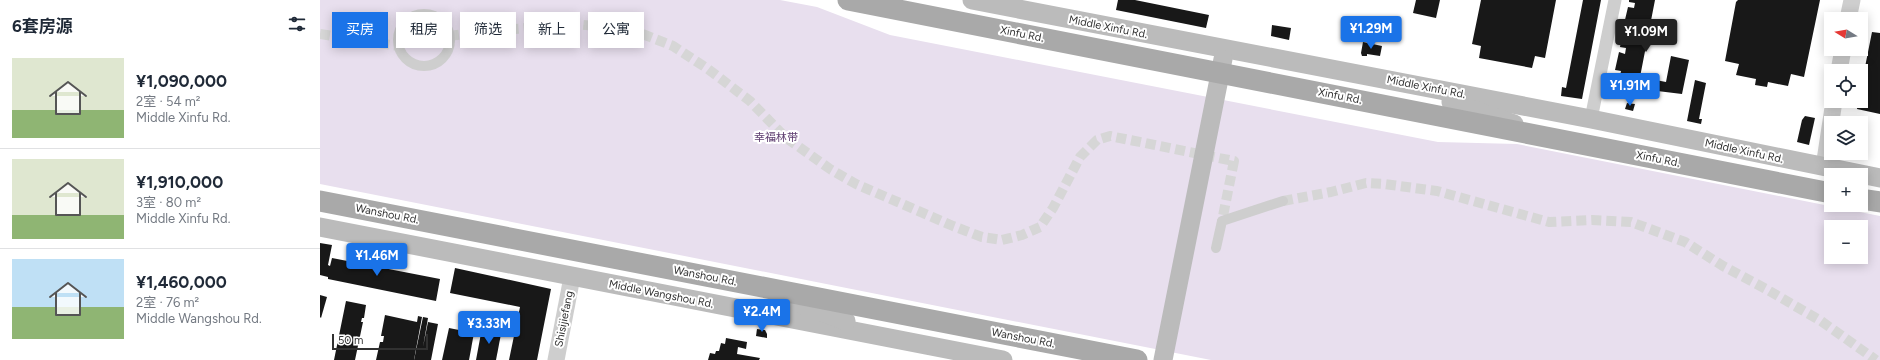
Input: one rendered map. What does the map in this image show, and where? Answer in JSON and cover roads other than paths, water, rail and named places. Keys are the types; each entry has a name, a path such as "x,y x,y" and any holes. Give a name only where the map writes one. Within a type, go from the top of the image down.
{"main road":[{"name":"Xinfu Rd.","path":"848,0 1824,192"},
{"name":"Middle Xinfu Rd.","path":"972,0 1023,5 1224,50 1591,119 1880,178"},
{"path":"1162,360 1224,50"},
{"path":"1389,80 1559,140"},
{"path":"1868,200 1880,202"},
{"name":"Wanshou Rd.","path":"320,201 1137,360"},
{"name":"Middle Wangshou Rd.","path":"320,227 1003,360"},
{"path":"754,286 893,339"}],"street":[{"path":"1591,119 1615,0"},
{"path":"1849,12 1852,0"},
{"path":"421,14 430,15 445,25 449,33 450,42 443,57 437,62 421,66 406,60 401,53 398,38 400,29 405,21 413,16 421,14"},
{"path":"1824,167 1833,108"},
{"path":"1216,248 1222,221 1283,201"},
{"name":"Shisijiefang","path":"556,360 572,277"}],"tunnel":[{"path":"452,36 574,24 617,28 640,33 673,46 708,69 750,101 785,137 830,169 856,184 982,237 1002,240 1022,235 1040,227 1053,208 1080,157 1097,140 1110,136 1234,161 1222,221"},
{"path":"320,34 396,46"},
{"path":"1283,201 1331,192 1366,183 1384,184 1437,191 1549,222 1592,220 1631,222 1685,242 1723,266 1821,321 1876,360"}],"park label":[{"name":"幸福林带","path":"776,137"}]}
